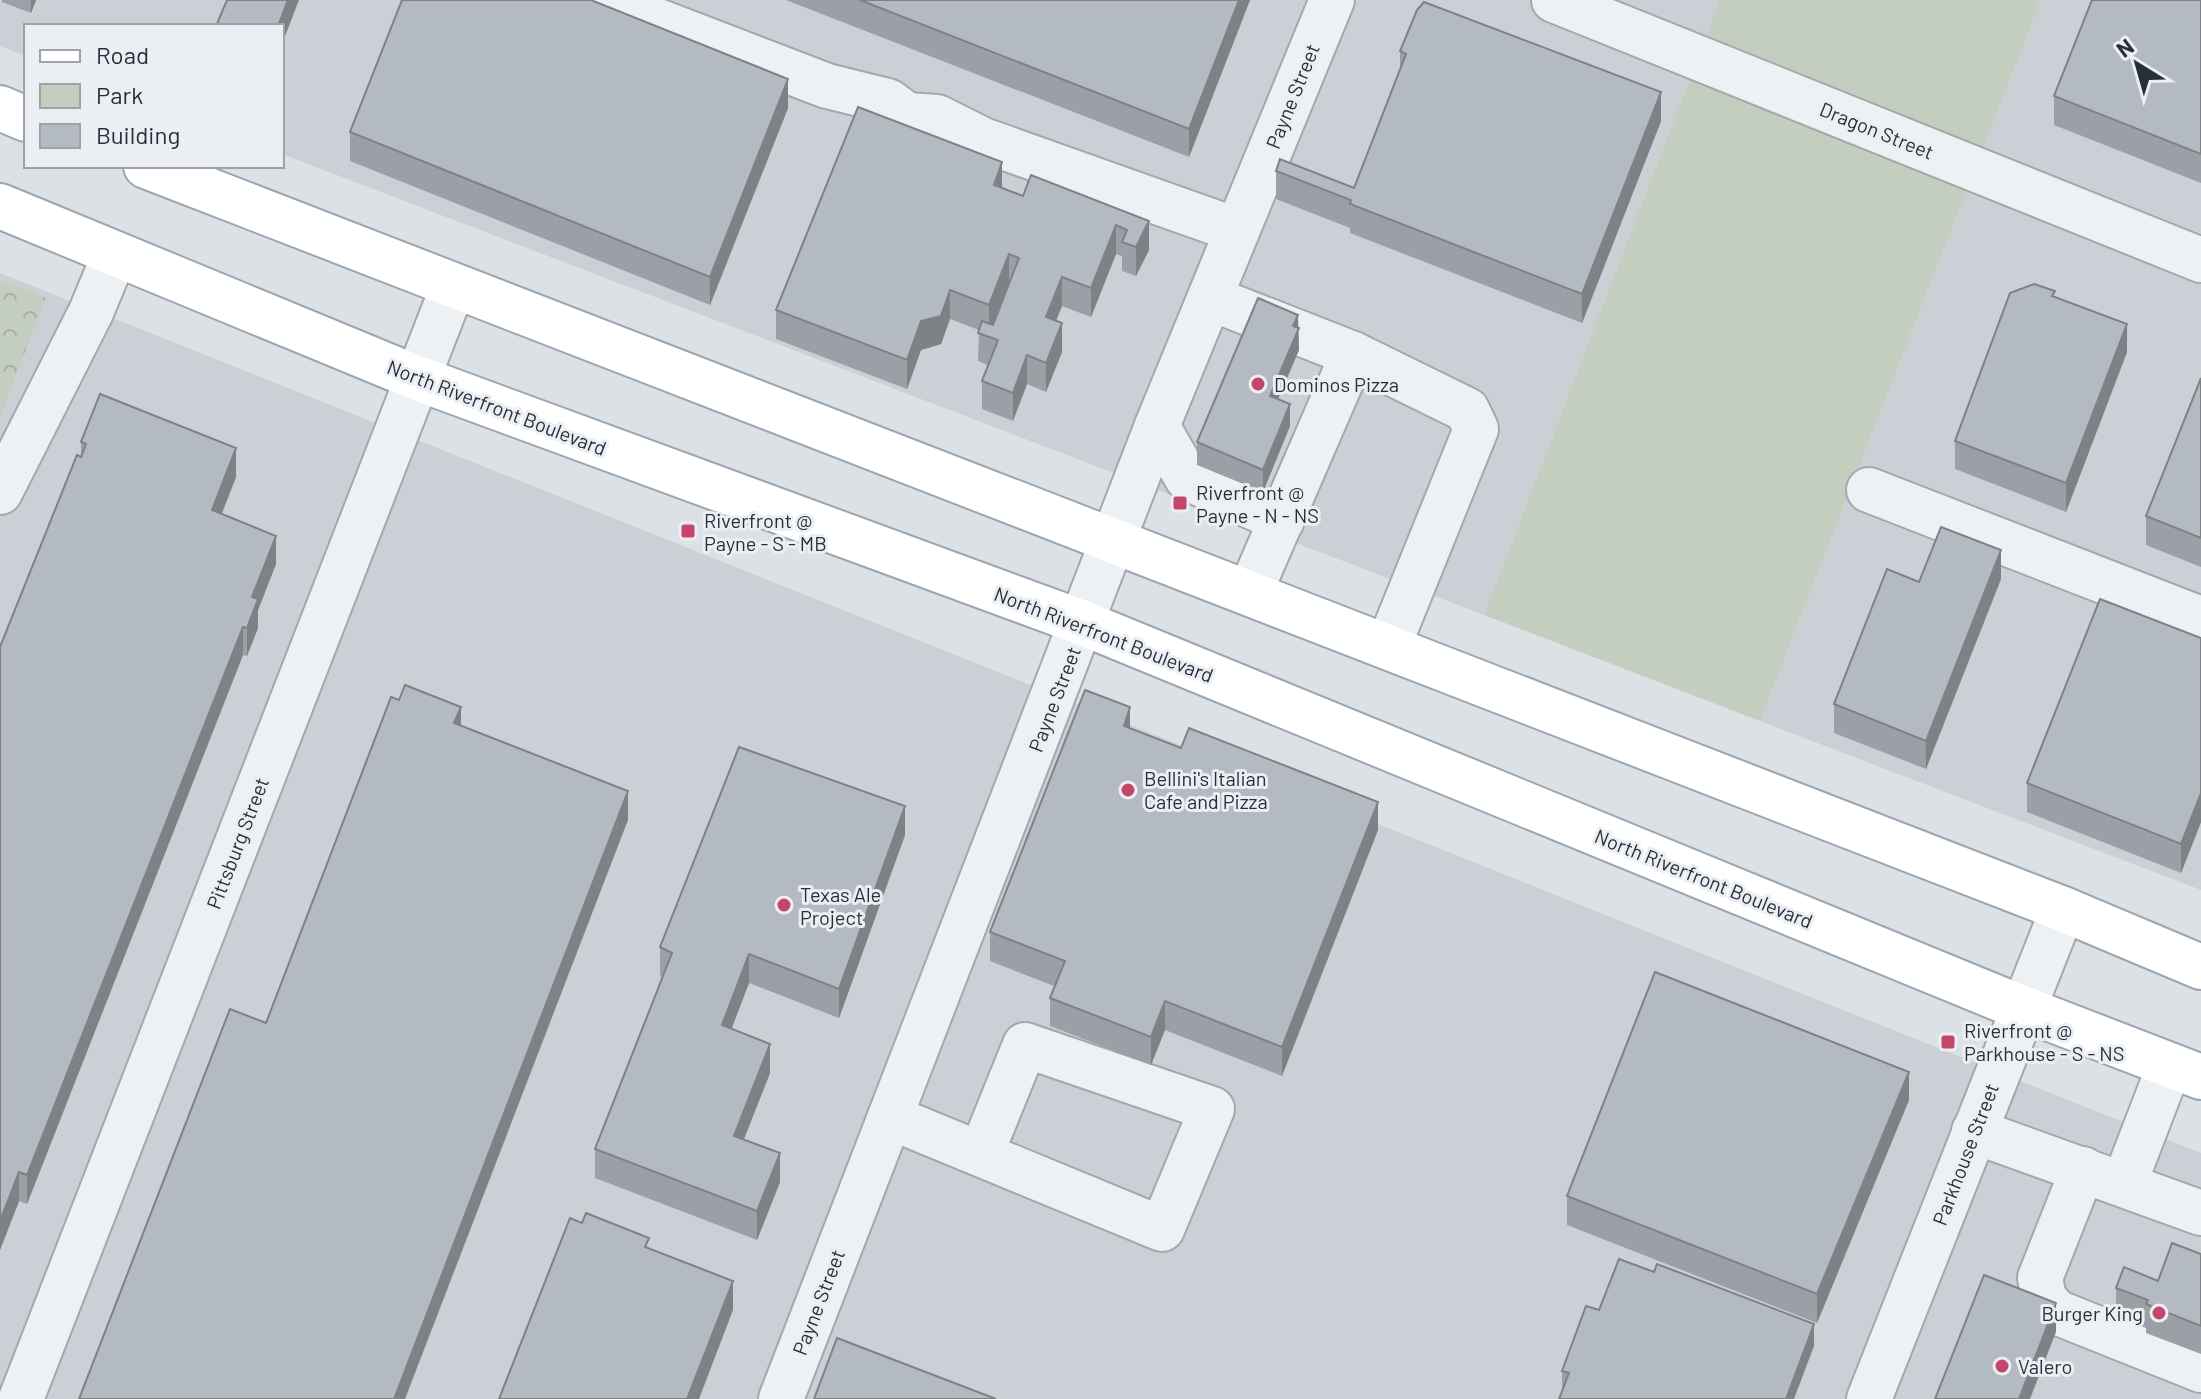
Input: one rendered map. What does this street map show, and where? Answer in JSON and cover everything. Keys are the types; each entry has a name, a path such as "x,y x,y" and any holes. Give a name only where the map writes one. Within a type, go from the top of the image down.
{"main road":[{"path":"0,108 24,118"},
{"path":"151,168 453,287 1116,539 2063,909 2201,967"},
{"name":"North Riverfront Boulevard","path":"0,206 417,378 1083,623 2185,1072"}],"street":[{"path":"603,0 827,86 888,101 907,115 937,117 983,140 1236,230"},
{"name":"Payne Street","path":"781,1399 1116,539 1157,426 1332,0"},
{"name":"Dragon Street","path":"1554,0 2201,260"},
{"path":"0,492 91,312 115,254"},
{"name":"Pittsburg Street","path":"21,1399 453,287"},
{"path":"1210,298 1353,354 1467,410 1476,429 1388,647"},
{"path":"1250,592 1353,354"},
{"path":"1157,426 1187,478 1282,520"},
{"path":"1869,490 2201,619"},
{"name":"Parkhouse Street","path":"1869,1399 2063,909"},
{"path":"890,1117 1162,1229 1212,1109 1025,1045 981,1154"},
{"path":"2124,1184 2185,1072"},
{"path":"1974,1131 2201,1213"},
{"path":"2083,1169 2040,1278 2044,1298 2056,1312 2201,1370"}],"shaded area":[{"path":"0,0 1720,0 1484,615 284,155 284,24 24,24 24,55 0,46"},
{"path":"2041,0 2201,0 2201,890 1760,721"},
{"path":"0,273 2201,1153 2201,1399 0,1399"}],"green space":[{"path":"1720,0 2041,0 1760,721 1484,615"},
{"path":"0,280 46,298 0,416"}],"building":[{"path":"227,0 288,0 279,24 217,24"},
{"path":"402,0 591,0 788,79 710,277 350,132"},
{"path":"860,0 1239,0 1189,129"},
{"path":"2092,0 2201,0 2201,154 2054,96"},
{"path":"1424,2 1661,92 1582,294 1350,204 1351,200 1276,171 1280,159 1354,188 1406,54 1400,51 1417,10"},
{"path":"858,107 1002,162 994,185 1023,196 1031,175 1149,221 1136,247 1122,242 1127,230 1116,225 1091,288 1062,277 1046,317 1062,323 1046,363 1027,355 1013,393 982,381 998,340 978,333 982,321 993,325 1019,258 1009,254 989,305 950,290 941,316 921,321 907,360 776,310"},
{"path":"2034,284 2055,291 2052,296 2127,324 2066,483 1955,441 2010,293"},
{"name":"Dominos Pizza","path":"1258,298 1298,315 1293,326 1299,328 1270,396 1290,404 1263,470 1197,442"},
{"path":"2201,378 2201,538 2146,516"},
{"path":"100,394 236,448 212,510 276,536 252,597 258,599 247,628 243,627 27,1175 19,1172 0,1221 0,647 77,455 81,457 86,444 81,442"},
{"path":"1941,527 2001,550 1926,741 1834,704 1887,569 1919,582"},
{"path":"2100,599 2201,638 2201,793 2181,844 2027,783"},
{"path":"405,685 461,707 454,723 628,791 394,1399 79,1399 230,1009 266,1023 391,697 399,700"},
{"path":"1085,690 1130,707 1124,726 1181,748 1189,728 1378,802 1282,1047 1165,1001 1151,1037 1050,998 1065,961 990,932"},
{"path":"739,747 905,806 839,989 749,954 722,1025 770,1044 734,1136 780,1153 757,1211 595,1149 672,953 660,947"},
{"path":"1655,972 1909,1072 1817,1294 1567,1196"},
{"path":"586,1213 649,1238 645,1247 733,1281 687,1399 499,1399 570,1218 582,1223"},
{"path":"2172,1243 2201,1254 2201,1326 2116,1288 2124,1267 2158,1281"},
{"path":"1619,1259 1654,1272 1657,1264 1814,1324 1786,1399 1559,1399 1569,1373 1562,1371 1586,1306 1599,1310"},
{"name":"Valero","path":"1984,1275 2056,1303 2019,1399 1935,1399"},
{"path":"837,1338 996,1399 814,1399"}],"place":[{"name":"Dominos Pizza","path":"1258,384"},
{"name":"Riverfront @ Payne - N - NS","path":"1180,503"},
{"name":"Riverfront @ Payne - S - MB","path":"688,531"},
{"name":"Bellini's Italian Cafe and Pizza","path":"1128,790"},
{"name":"Texas Ale Project","path":"784,905"},
{"name":"Riverfront @ Parkhouse - S - NS","path":"1948,1042"},
{"name":"Burger King","path":"2159,1313"},
{"name":"Valero","path":"2002,1366"}]}
